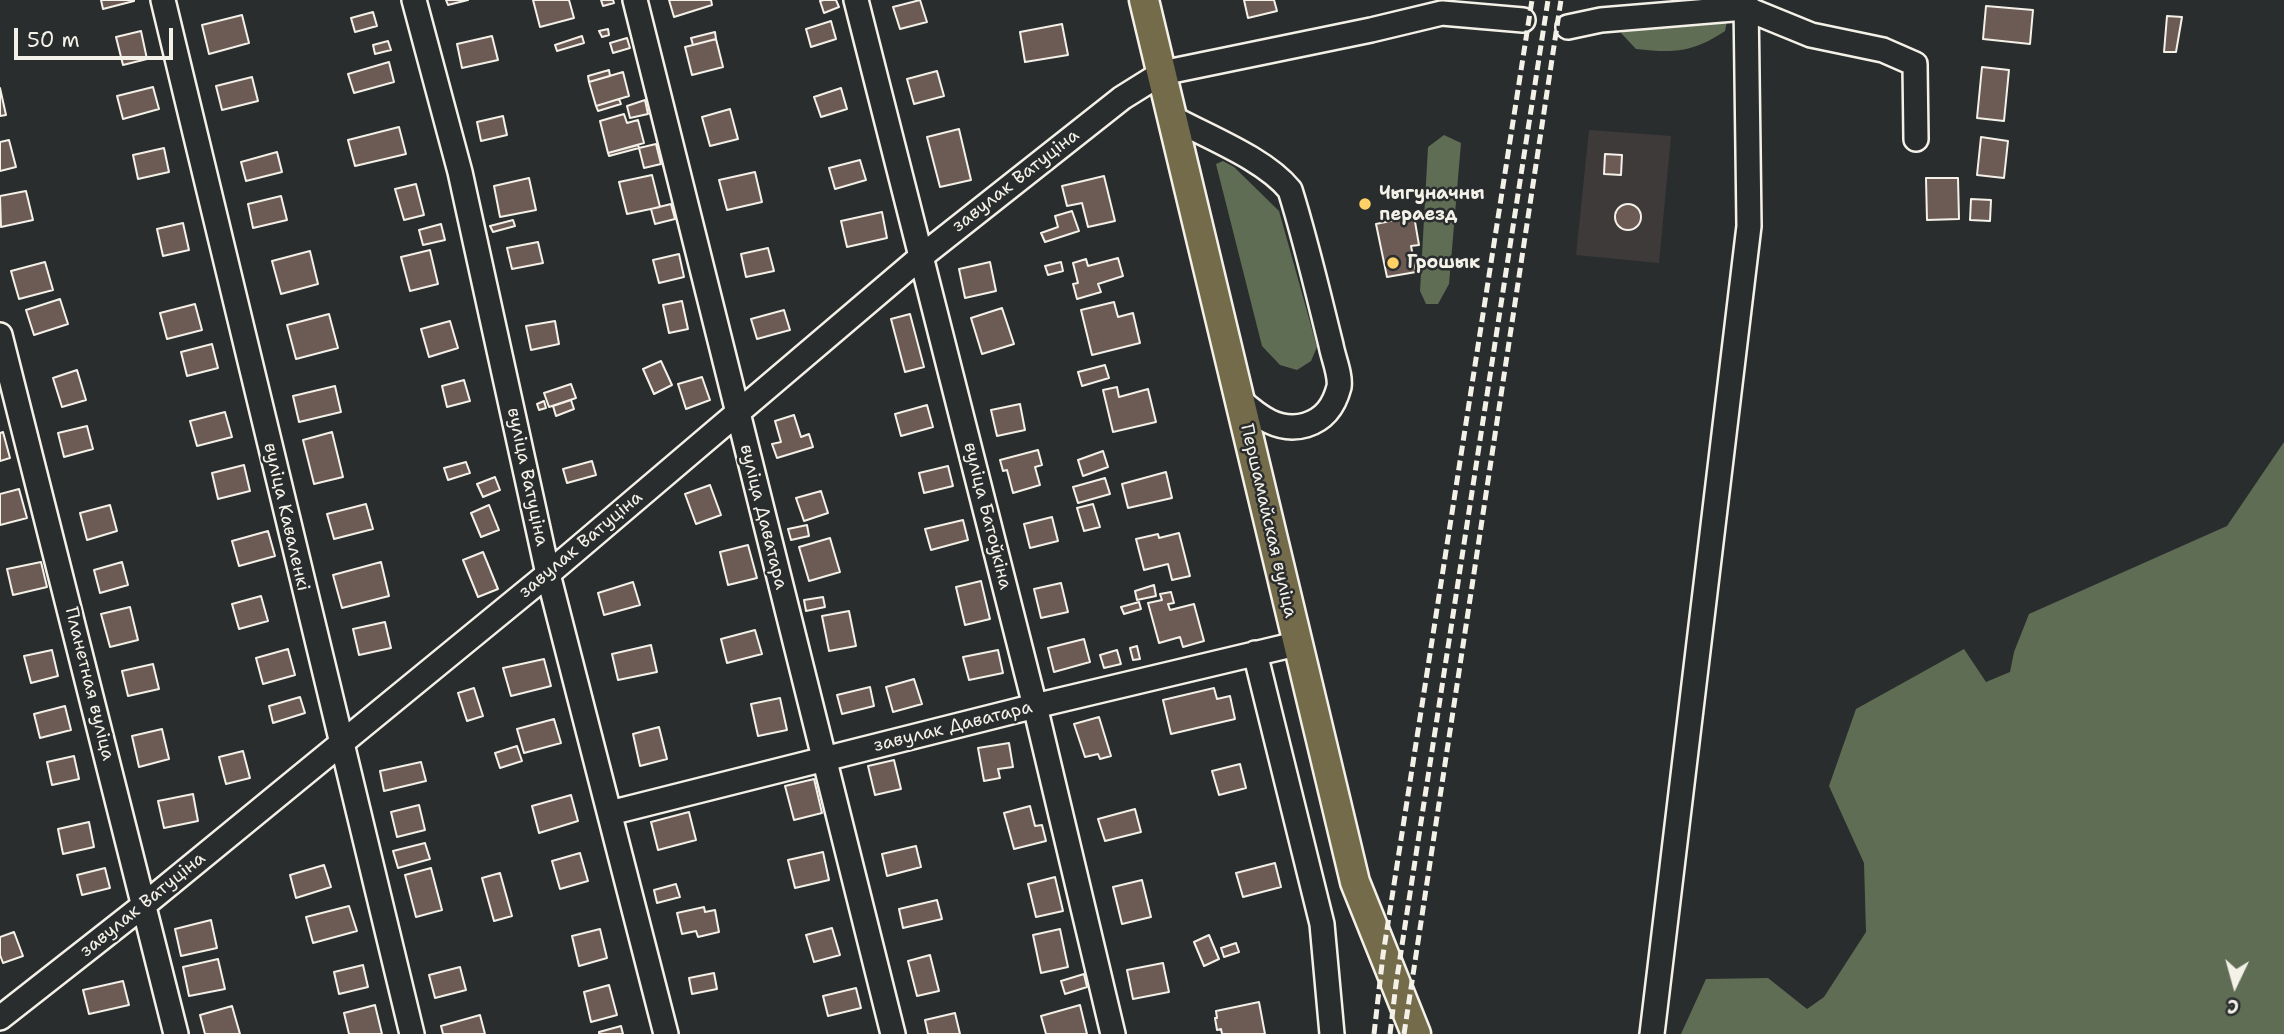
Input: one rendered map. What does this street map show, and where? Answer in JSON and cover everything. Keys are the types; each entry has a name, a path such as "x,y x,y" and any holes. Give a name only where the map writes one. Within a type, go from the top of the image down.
{"main road":[{"name":"Першамайская вуліца","path":"1144,0 1355,882 1416,1034"}],"street":[{"name":"вуліца Каваленкі","path":"163,0 340,745 412,1034"},
{"name":"вуліца Ватуціна","path":"414,0 460,172 548,573 666,1034"},
{"name":"вуліца Даватара","path":"635,0 894,1034"},
{"name":"вуліца Батоўкіна","path":"856,0 1035,706 1113,1034"},
{"path":"1652,1034 1749,226 1746,4"},
{"path":"1568,27 1601,20 1746,4 1811,35 1884,50 1915,64 1916,139"},
{"path":"1162,73 1442,13 1523,20"},
{"name":"завулак Ватуціна","path":"0,1018 340,745 548,573 922,256 1109,108 1162,73"},
{"path":"1173,118 1280,178 1290,190 1317,286 1340,384 1331,409 1315,422 1302,426 1283,427 1259,417 1240,400"},
{"name":"Планетная вуліца","path":"0,335 176,1034"},
{"name":"завулак Даватара","path":"610,813 1035,706 1296,644"},
{"path":"1255,653 1322,924 1332,1034"}],"shaded area":[{"path":"1589,130 1671,136 1659,263 1576,255"}],"green space":[{"path":"1712,18 1727,21 1725,31 1703,44 1682,50 1636,49 1621,33 1631,27"},
{"path":"1444,135 1461,143 1449,284 1438,304 1426,304 1420,291 1428,147"},
{"path":"1223,161 1234,167 1279,211 1317,347 1311,361 1297,370 1280,365 1262,346 1216,164"},
{"path":"2284,442 2284,1034 1681,1034 1706,979 1768,978 1807,1009 1824,997 1866,932 1864,863 1829,786 1856,709 1964,649 1986,682 2010,672 2014,652 2029,614 2227,526"}],"building":[{"path":"101,0 134,0 134,1 103,9"},
{"path":"446,0 468,0 448,5"},
{"path":"533,0 569,0 574,18 540,27"},
{"path":"601,0 613,0 614,3 603,6"},
{"path":"669,0 711,0 712,5 674,17"},
{"path":"836,0 839,7 824,13 820,1"},
{"path":"920,0 927,22 900,29 893,7"},
{"path":"1244,0 1274,0 1277,11 1248,18"},
{"path":"1986,6 2033,10 2030,44 1983,39"},
{"path":"373,12 377,26 355,32 351,18"},
{"path":"242,15 249,43 209,54 202,25"},
{"path":"2167,16 2182,17 2176,52 2164,52"},
{"path":"831,21 836,39 811,47 806,29"},
{"path":"1062,24 1068,55 1025,62 1020,32"},
{"path":"608,29 609,35 602,37 599,31"},
{"path":"141,31 147,59 123,65 116,37"},
{"path":"715,32 716,39 693,45 691,38"},
{"path":"492,36 498,60 462,68 457,44"},
{"path":"582,36 584,43 557,51 555,45"},
{"path":"627,38 630,48 613,53 610,43"},
{"path":"716,39 723,67 692,75 685,47"},
{"path":"388,41 391,50 375,54 373,45"},
{"path":"389,62 394,82 354,93 348,74"},
{"path":"1982,67 2009,70 2004,121 1977,118"},
{"path":"609,70 610,76 589,82 588,76"},
{"path":"937,71 944,96 914,104 907,79"},
{"path":"623,72 629,96 596,106 589,82"},
{"path":"252,77 258,101 222,110 216,86"},
{"path":"153,87 159,109 123,119 117,96"},
{"path":"0,88 6,115 0,116"},
{"path":"841,88 847,109 821,117 814,97"},
{"path":"619,99 621,104 598,111 596,106"},
{"path":"645,100 648,114 630,118 627,106"},
{"path":"730,109 738,139 710,146 702,117"},
{"path":"624,114 627,123 638,120 644,143 608,153 600,121"},
{"path":"503,116 507,135 481,141 477,122"},
{"path":"399,127 406,154 355,166 348,140"},
{"path":"959,129 971,180 940,187 927,137"},
{"path":"1981,137 2008,141 2004,178 1977,175"},
{"path":"9,140 16,167 0,171 0,142"},
{"path":"656,144 661,164 644,168 639,148"},
{"path":"638,145 639,148 609,156 608,153"},
{"path":"164,148 169,172 138,179 133,155"},
{"path":"277,152 282,172 246,181 241,162"},
{"path":"1605,154 1622,155 1621,175 1604,174"},
{"path":"860,160 866,180 835,189 829,168"},
{"path":"755,172 762,202 727,210 719,180"},
{"path":"652,175 660,207 627,214 619,182"},
{"path":"1104,176 1115,221 1088,227 1082,203 1067,206 1062,186"},
{"path":"529,178 536,210 500,217 494,186"},
{"path":"1926,178 1958,178 1959,219 1927,220"},
{"path":"416,184 424,215 404,220 395,189"},
{"path":"26,191 33,220 1,227 0,196"},
{"path":"281,196 287,220 253,228 248,204"},
{"path":"1971,199 1991,200 1990,221 1970,220"},
{"path":"671,204 675,219 655,224 651,209"},
{"path":"1628,204 1637,208 1641,217 1637,226 1628,230 1619,226 1615,217 1619,208"},
{"path":"1072,211 1079,231 1045,242 1041,233 1058,227 1055,216"},
{"path":"882,212 887,238 847,247 841,221"},
{"path":"1414,216 1419,245 1411,246 1416,272 1387,277 1376,224"},
{"path":"513,220 515,226 493,232 490,226"},
{"path":"183,223 189,250 163,256 157,229"},
{"path":"441,224 445,240 423,245 419,230"},
{"path":"538,242 543,263 512,269 507,248"},
{"path":"768,248 774,271 746,277 741,254"},
{"path":"430,250 438,284 410,291 401,257"},
{"path":"310,251 318,284 281,294 272,261"},
{"path":"679,254 684,277 659,283 653,260"},
{"path":"1118,258 1123,276 1098,284 1101,292 1077,299 1073,284 1078,283 1073,263 1086,259 1088,266"},
{"path":"45,262 53,290 19,299 11,271"},
{"path":"990,262 996,291 965,298 959,269"},
{"path":"1061,262 1063,271 1048,275 1045,266"},
{"path":"60,299 68,324 34,335 26,310"},
{"path":"682,301 688,329 669,333 663,305"},
{"path":"1114,302 1118,317 1133,313 1140,343 1092,355 1081,310"},
{"path":"195,304 202,330 167,339 160,313"},
{"path":"1002,308 1014,344 982,354 971,318"},
{"path":"784,310 790,330 757,339 751,319"},
{"path":"329,314 338,348 296,359 287,325"},
{"path":"910,314 924,367 905,372 891,319"},
{"path":"450,321 458,348 429,357 421,329"},
{"path":"555,321 559,344 531,350 526,326"},
{"path":"212,344 218,368 187,376 181,352"},
{"path":"661,361 672,385 654,394 643,369"},
{"path":"1105,365 1109,378 1082,386 1078,372"},
{"path":"77,370 86,400 62,407 53,378"},
{"path":"702,377 710,400 686,409 678,384"},
{"path":"464,380 470,401 447,407 442,386"},
{"path":"571,384 576,398 549,407 544,393"},
{"path":"335,386 341,412 299,422 293,396"},
{"path":"1117,387 1119,397 1148,389 1156,422 1113,432 1103,390"},
{"path":"571,400 574,409 556,416 553,406"},
{"path":"544,401 546,408 539,410 537,404"},
{"path":"1020,404 1025,430 997,436 991,410"},
{"path":"927,405 933,427 901,436 895,414"},
{"path":"225,412 232,437 197,446 190,421"},
{"path":"794,415 801,437 809,434 813,447 777,458 772,444 781,442 775,421"},
{"path":"87,426 93,449 64,457 58,433"},
{"path":"3,432 10,458 0,461 0,433"},
{"path":"332,432 343,477 314,484 303,440"},
{"path":"1038,450 1042,465 1035,467 1040,485 1013,493 1007,470 1003,471 1000,460"},
{"path":"1103,451 1108,467 1083,476 1078,460"},
{"path":"592,461 596,475 567,483 563,469"},
{"path":"466,462 470,473 448,480 444,468"},
{"path":"244,465 250,491 218,499 212,473"},
{"path":"948,466 953,486 924,493 919,473"},
{"path":"1166,472 1172,498 1128,508 1122,484"},
{"path":"495,477 500,490 483,497 477,484"},
{"path":"1105,478 1110,494 1078,503 1073,487"},
{"path":"710,485 721,515 696,524 685,494"},
{"path":"19,489 27,518 0,525 0,494"},
{"path":"821,491 828,513 804,521 796,498"},
{"path":"366,504 373,529 334,539 327,514"},
{"path":"1093,504 1100,527 1084,531 1077,508"},
{"path":"110,505 117,531 87,540 80,513"},
{"path":"489,505 499,530 481,537 471,513"},
{"path":"1052,517 1058,541 1030,548 1024,524"},
{"path":"963,520 968,540 931,550 925,529"},
{"path":"807,525 809,536 791,540 788,529"},
{"path":"268,531 275,556 239,566 232,541"},
{"path":"1179,533 1190,576 1172,580 1168,564 1144,570 1136,539 1158,534 1159,538"},
{"path":"830,538 840,572 809,581 799,547"},
{"path":"748,545 757,578 728,585 720,552"},
{"path":"483,552 498,589 478,597 463,560"},
{"path":"41,562 47,587 13,595 7,569"},
{"path":"122,562 128,585 100,593 94,570"},
{"path":"381,562 389,596 342,608 333,575"},
{"path":"981,581 990,619 965,625 956,587"},
{"path":"633,582 640,605 604,615 598,593"},
{"path":"1061,583 1068,612 1041,618 1034,589"},
{"path":"1154,585 1156,596 1137,600 1135,591"},
{"path":"1171,592 1174,603 1168,604 1170,610 1194,604 1204,641 1183,647 1180,637 1159,643 1148,603 1162,600 1160,594"},
{"path":"261,596 268,621 239,629 232,604"},
{"path":"823,597 825,607 806,611 804,600"},
{"path":"1139,602 1141,609 1124,614 1121,607"},
{"path":"130,607 138,640 110,647 101,614"},
{"path":"849,611 856,646 829,651 822,616"},
{"path":"385,622 391,648 359,655 353,629"},
{"path":"755,630 762,654 727,663 721,639"},
{"path":"1084,639 1090,662 1054,672 1048,648"},
{"path":"651,645 657,672 618,680 612,654"},
{"path":"1137,646 1140,659 1133,660 1130,648"},
{"path":"288,649 295,675 263,684 256,658"},
{"path":"52,650 58,676 31,683 24,656"},
{"path":"998,650 1003,673 969,680 963,657"},
{"path":"1117,650 1121,664 1104,668 1100,655"},
{"path":"544,659 551,686 511,696 503,668"},
{"path":"153,664 159,689 128,696 122,671"},
{"path":"914,679 922,704 893,712 886,687"},
{"path":"870,687 874,706 842,714 837,695"},
{"path":"474,688 483,716 467,721 458,693"},
{"path":"1214,688 1217,699 1230,696 1235,719 1171,734 1163,700"},
{"path":"300,697 305,713 273,723 269,706"},
{"path":"780,698 787,730 758,736 751,704"},
{"path":"65,706 71,730 40,738 34,714"},
{"path":"1099,717 1111,756 1100,759 1098,754 1085,757 1074,724"},
{"path":"554,719 561,743 524,753 517,729"},
{"path":"659,727 667,759 640,766 633,734"},
{"path":"162,729 169,759 139,767 132,736"},
{"path":"1009,743 1013,767 998,769 1000,778 984,781 978,748"},
{"path":"517,746 522,761 500,768 495,753"},
{"path":"243,751 250,778 226,784 219,757"},
{"path":"74,756 79,779 52,785 47,762"},
{"path":"894,760 901,789 875,795 868,766"},
{"path":"421,762 426,781 384,791 380,771"},
{"path":"1240,764 1246,788 1219,795 1212,771"},
{"path":"814,779 822,813 794,820 785,786"},
{"path":"193,794 198,821 164,828 158,801"},
{"path":"571,795 578,821 539,833 532,806"},
{"path":"419,805 425,830 397,837 391,812"},
{"path":"1030,806 1035,826 1042,825 1046,841 1014,849 1004,813"},
{"path":"1135,809 1141,832 1105,841 1098,819"},
{"path":"689,812 696,840 658,850 651,822"},
{"path":"89,822 94,847 63,854 58,829"},
{"path":"425,843 430,859 398,868 393,851"},
{"path":"916,846 921,867 887,876 882,854"},
{"path":"823,852 829,880 795,888 788,860"},
{"path":"580,853 588,881 560,889 552,861"},
{"path":"1275,863 1281,887 1243,897 1236,873"},
{"path":"324,865 331,887 296,898 290,875"},
{"path":"105,868 110,888 82,895 77,875"},
{"path":"431,868 442,910 416,917 405,875"},
{"path":"500,873 512,916 494,921 482,878"},
{"path":"1055,877 1063,911 1036,917 1028,884"},
{"path":"1142,880 1151,917 1122,924 1113,887"},
{"path":"676,884 680,897 657,903 654,890"},
{"path":"937,900 942,919 903,928 899,909"},
{"path":"349,906 357,931 313,943 306,917"},
{"path":"704,907 705,912 715,910 719,932 698,937 696,931 682,934 677,913"},
{"path":"211,920 217,948 181,956 175,929"},
{"path":"832,928 840,955 814,962 806,935"},
{"path":"600,929 607,958 579,966 572,936"},
{"path":"1060,929 1068,967 1041,973 1033,935"},
{"path":"14,932 23,956 3,963 0,937"},
{"path":"1209,935 1219,959 1204,966 1194,942"},
{"path":"1236,943 1239,952 1224,957 1221,948"},
{"path":"930,955 939,991 917,996 908,961"},
{"path":"218,959 225,989 189,996 183,967"},
{"path":"1163,963 1169,992 1133,999 1127,970"},
{"path":"363,965 368,987 339,994 334,972"},
{"path":"460,967 466,990 435,998 429,975"},
{"path":"714,973 717,989 692,994 689,978"},
{"path":"1084,974 1087,987 1065,994 1061,981"},
{"path":"123,981 129,1005 89,1014 83,990"},
{"path":"609,985 617,1015 591,1022 584,992"},
{"path":"856,988 861,1008 828,1016 823,996"},
{"path":"1259,1002 1265,1034 1222,1034 1221,1029 1217,1030 1216,1011"},
{"path":"375,1005 382,1034 349,1034 344,1013"},
{"path":"1080,1005 1087,1034 1046,1034 1041,1016"},
{"path":"232,1006 240,1034 205,1034 200,1015"},
{"path":"955,1013 960,1034 928,1034 925,1020"},
{"path":"480,1015 485,1034 443,1034 441,1026"},
{"path":"621,1026 623,1034 599,1034 599,1032"}],"railway":[{"path":"1374,1034 1383,955 1532,0"},
{"path":"1390,1034 1548,0"},
{"path":"1404,1034 1561,0"}],"place":[{"name":"Чыгуначны пераезд","path":"1365,204"},
{"name":"Грошык","path":"1393,263"}]}
